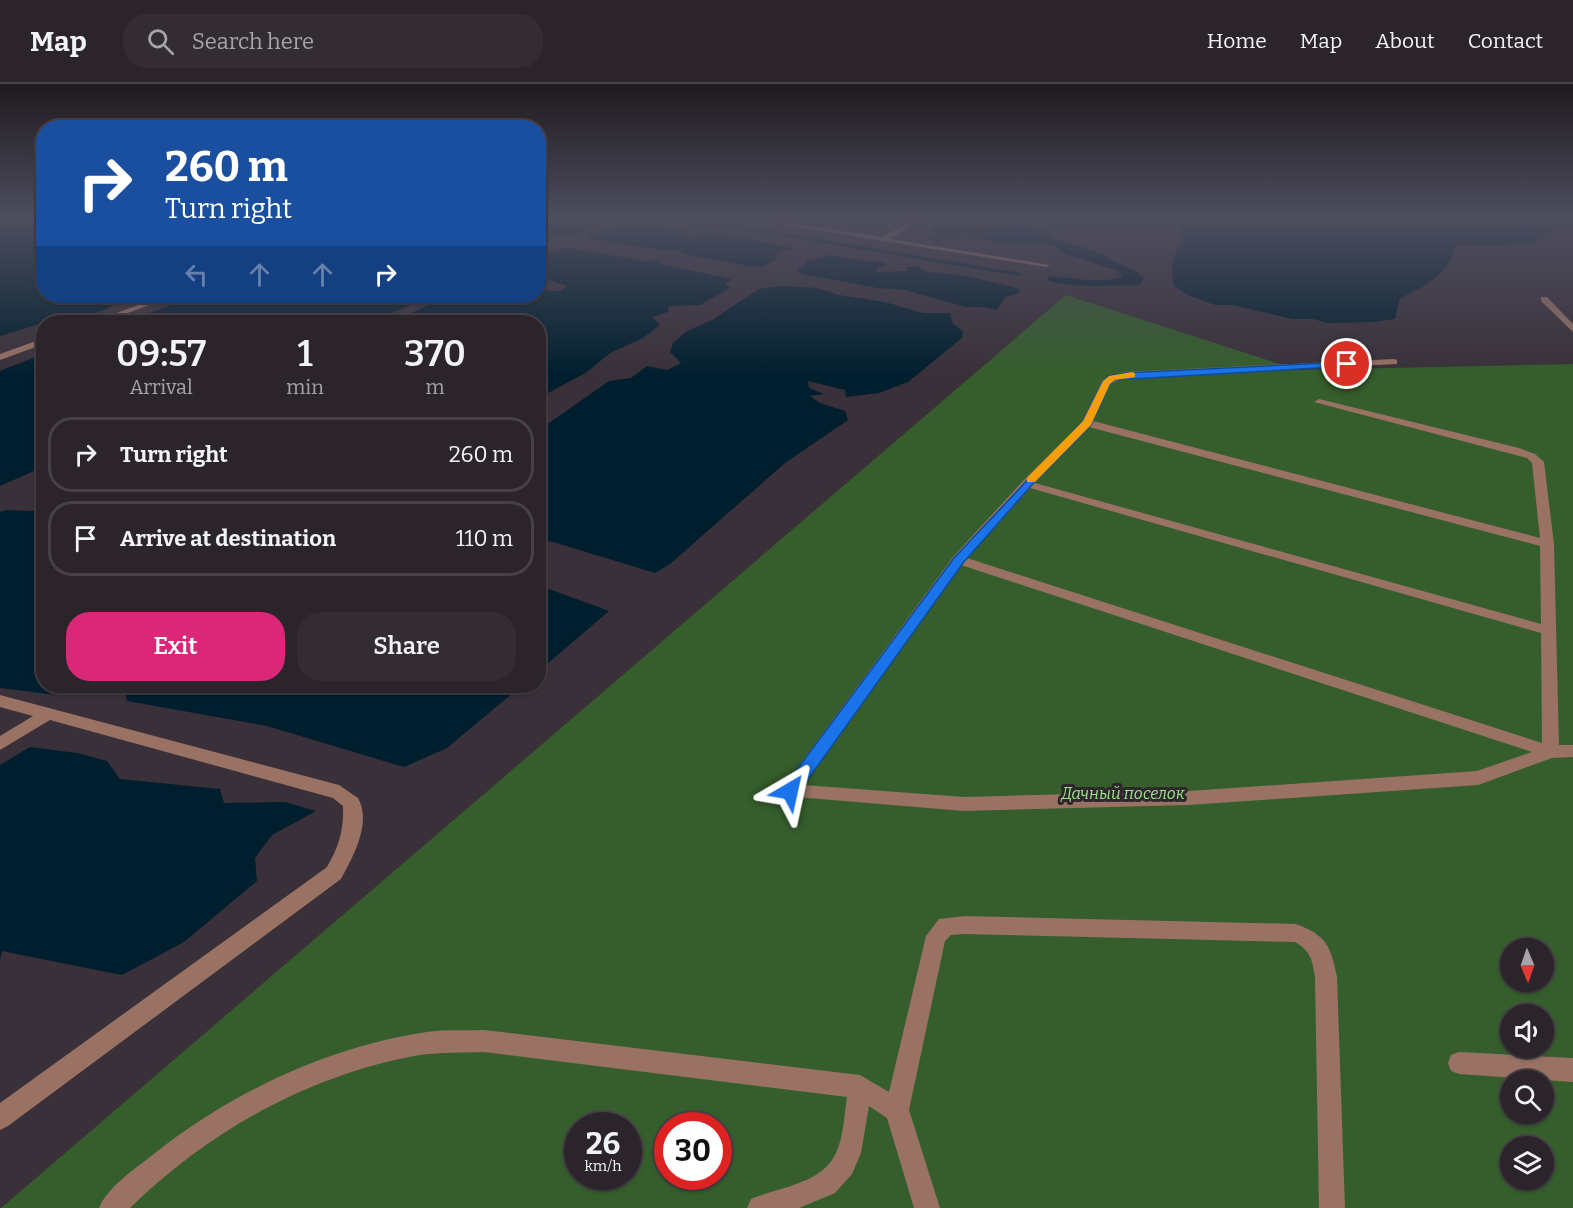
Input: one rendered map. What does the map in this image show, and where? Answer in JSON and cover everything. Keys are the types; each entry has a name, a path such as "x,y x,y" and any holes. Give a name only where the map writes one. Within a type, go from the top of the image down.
{"street":[{"path":"1544,299 1573,329"},
{"path":"116,315 150,303"},
{"path":"0,357 36,344"},
{"path":"1394,362 1124,375 1112,378 1106,383 1087,423 958,560 790,791 964,804 1189,798 1478,778 1551,752"},
{"path":"1319,402 1531,456 1538,462 1547,544 1551,752"},
{"path":"1087,423 1547,544"},
{"path":"1028,484 1547,630"},
{"path":"958,560 1551,752 1573,752"},
{"path":"0,701 339,792 352,803 353,820 351,841 334,873 0,1118"},
{"path":"0,744 48,714"},
{"path":"927,1208 897,1110 936,936 946,926 965,925 1296,933 1309,938 1320,948 1326,977 1332,1208"},
{"path":"112,1208 137,1182 210,1129 285,1086 367,1056 422,1044 484,1041 860,1086 897,1110"},
{"path":"1459,1063 1573,1070"},
{"path":"760,1208 824,1185 840,1173 848,1158 860,1086"}],"green space":[{"name":"Дачный поселок","path":"1066,295 1298,370 1573,364 1573,1208 1,1208"}],"water":[{"path":"0,271 36,271 36,303 117,303 108,309 87,315 36,315 36,325 0,336"},
{"path":"546,271 695,271 732,279 725,283 730,288 700,305 669,306 668,312 652,317 660,325 643,338 610,353 587,372 546,394 546,315 406,315 433,303 546,303 546,290 561,291 567,286 546,279"},
{"path":"798,271 925,271 967,276 1020,289 1018,294 1005,297 997,310 966,307 905,290 878,288"},
{"path":"993,271 1021,273 1020,276"},
{"path":"1117,271 1136,271 1144,278 1139,285 1104,286 1069,285 1047,280 1050,276 1109,280 1123,275"},
{"path":"1172,271 1442,271 1426,284 1400,298 1395,319 1328,323 1313,319 1292,319 1232,305 1215,305 1188,295 1174,286"},
{"path":"782,286 818,288 839,295 885,302 923,313 950,313 953,324 963,331 962,338 908,382 879,393 846,397 845,390 808,381 809,388 824,394 810,396 820,403 845,411 848,420 785,463 670,564 655,573 546,541 546,425 609,381 631,378 647,366 667,370 681,363 670,352 673,343 687,331 712,320 759,289"},
{"path":"176,303 416,303 387,315 144,315"},
{"path":"36,357 36,470 0,486 0,371"},
{"path":"6,510 36,512 36,692 0,688 0,512"},
{"path":"546,588 609,611 546,665"},
{"path":"125,693 513,693 447,748 404,767 267,726 127,701"},
{"path":"30,747 77,753 107,761 120,779 220,789 224,803 285,802 316,811 272,835 255,858 257,881 184,942 122,975 2,951 0,960 0,765"}],"slow traffic":[{"path":"1031,480 1087,423 1106,383 1112,378 1132,375"}],"route":[{"path":"790,791 958,560 1087,423 1106,383 1112,378 1124,375 1347,364"}]}
